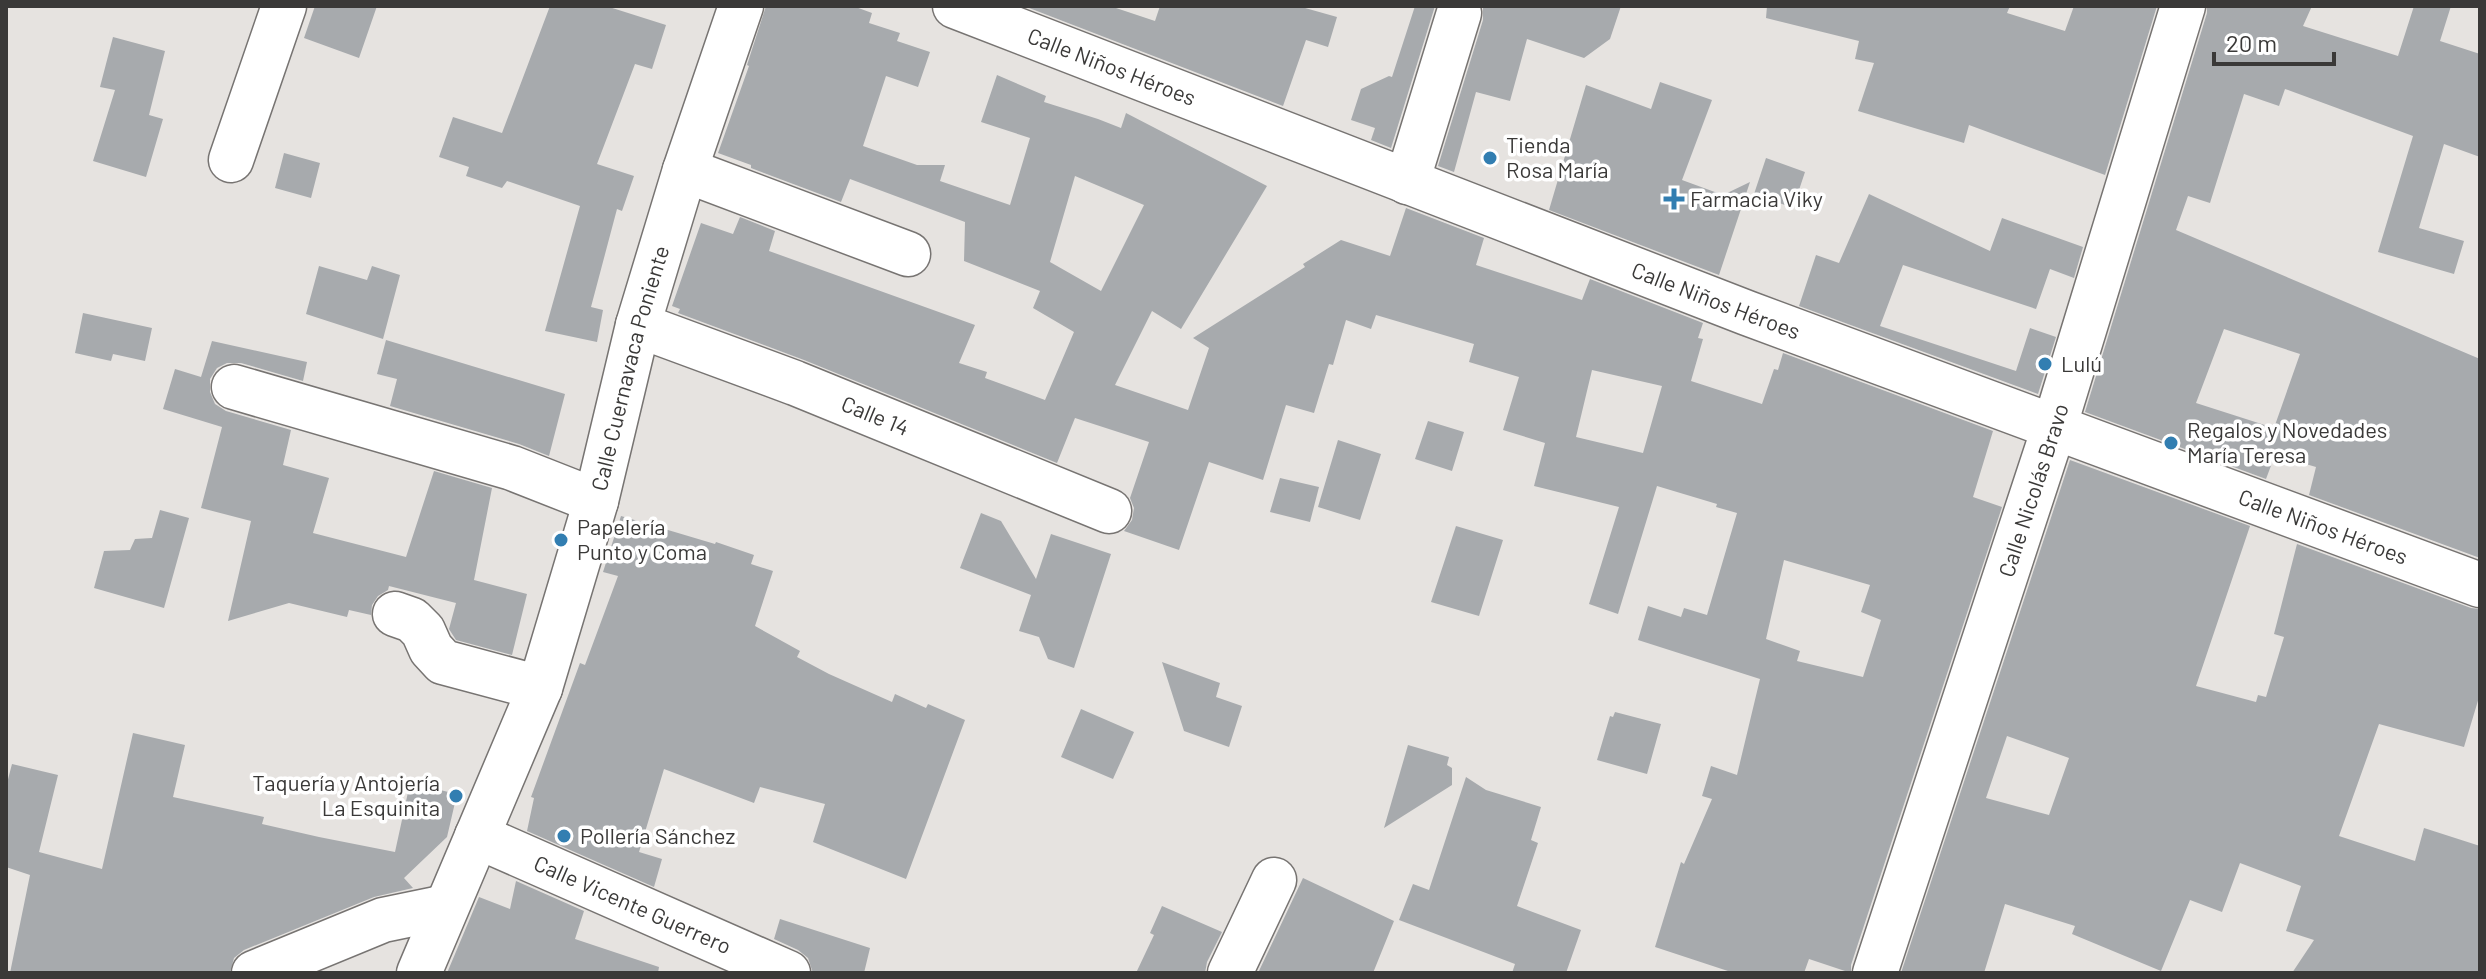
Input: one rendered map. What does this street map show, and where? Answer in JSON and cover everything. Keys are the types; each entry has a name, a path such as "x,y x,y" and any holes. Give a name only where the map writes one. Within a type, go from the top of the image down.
{"street":[{"path":"231,160 284,6"},
{"name":"Calle Cuernavaca Poniente","path":"419,973 540,688 596,501 638,325 685,170 741,6"},
{"name":"Calle Niños Héroes","path":"955,6 1747,313 2480,585"},
{"name":"Calle Nicolás Bravo","path":"1875,973 2054,428 2183,6"},
{"path":"1407,182 1459,13"},
{"path":"685,170 908,254"},
{"name":"Calle 14","path":"638,325 795,383 1109,511"},
{"path":"234,387 512,468 596,501"},
{"path":"395,614 412,620 423,631 431,649 443,662 540,688"},
{"name":"Calle Vicente Guerrero","path":"477,836 788,973"},
{"path":"1230,973 1274,880"},
{"path":"254,973 383,920 446,907"}],"building":[{"path":"315,6 377,6 359,58 304,38"},
{"path":"550,6 606,6 666,25 652,69 635,64 597,164 634,176 622,211 617,209 591,307 603,310 597,342 545,331 580,206 507,181 502,188 466,176 469,167 439,157 453,117 502,133"},
{"path":"766,6 853,6 872,13 869,23 900,33 897,41 930,52 918,87 886,76 863,146 917,165 945,165 940,181 1010,205 1030,138 981,122 997,75 1046,96 1044,102 1121,128 1126,113 1267,186 1181,329 1152,311 1115,385 1188,410 1209,348 1193,338 1305,267 1303,264 1341,240 1390,256 1406,208 1484,238 1476,265 1582,300 1590,279 1703,323 1698,338 1703,339 1691,381 1762,404 1783,353 1993,431 1973,497 2002,507 1851,965 1851,973 1809,959 1804,973 1734,973 1655,947 1681,862 1684,864 1712,799 1702,796 1711,766 1737,775 1760,679 1638,640 1648,606 1681,617 1684,608 1707,615 1737,513 1657,486 1618,614 1589,604 1619,507 1534,486 1545,443 1503,430 1519,377 1469,362 1474,344 1376,315 1371,329 1346,320 1314,413 1286,405 1263,480 1209,462 1179,550 1124,531 1132,520 1134,508 1130,498 1149,442 1075,418 1057,463 804,360 678,313 680,309 672,306 701,223 733,234 740,217 775,231 769,251 975,325 959,363 987,372 985,378 1045,400 1074,332 1033,308 1040,291 964,261 965,222 850,179 841,202 718,153","holes":["1075,176 1144,205 1101,291 1050,262","1592,370 1662,386 1643,453 1576,437","1784,560 1870,585 1861,612 1881,620 1863,677 1797,661 1800,651 1766,639"]},
{"path":"1024,6 1110,6 1155,21 1160,6 1298,6 1337,17 1328,47 1306,40 1283,106"},
{"path":"1415,6 1435,6 1391,148 1371,140 1375,128 1351,120 1361,89 1392,77"},
{"path":"1483,6 1621,6 1610,39 1584,58 1527,39 1510,101 1476,92 1454,172 1438,166 1483,20"},
{"path":"1767,6 2010,6 2007,13 2065,31 2074,6 2157,6 2105,175 1969,125 1964,143 1858,111 1874,63 1855,59 1859,41 1766,18"},
{"path":"2207,6 2312,6 2303,26 2398,56 2414,6 2451,6 2440,41 2480,54 2480,157 2444,144 2419,228 2464,241 2454,274 2378,252 2413,136 2285,89 2279,106 2244,94 2210,203 2188,196 2176,230 2480,359 2480,558 2309,495 2316,467 2275,455 2266,479 2085,412","holes":["2224,329 2300,354 2274,428 2196,403"]},
{"path":"113,37 165,51 149,115 163,119 146,177 93,161 115,90 100,87"},
{"path":"1660,82 1712,100 1682,180 1723,195 1750,182 1719,275 1549,210 1586,85 1651,109"},
{"path":"284,153 320,163 311,198 275,188"},
{"path":"1766,158 1805,172 1793,208 1754,194"},
{"path":"1869,194 1990,251 2002,218 2083,247 2074,278 2050,269 2036,309 1903,265 1880,326 2016,371 2030,328 2056,337 2038,394 1799,306 1816,255 1839,263"},
{"path":"319,266 367,280 372,266 400,275 383,339 306,314"},
{"path":"83,313 152,328 145,361 113,354 111,361 75,353"},
{"path":"386,340 565,394 549,456 519,444 390,406 397,379 377,374"},
{"path":"212,341 307,362 303,381 241,363 227,363 217,368 210,379 210,392 215,404 226,411 291,430 283,465 329,478 313,533 406,557 434,471 492,488 474,580 527,594 512,655 456,640 449,629 456,603 389,586 372,605 371,615 349,610 347,617 289,603 228,621 251,521 201,508 222,427 163,409 175,369 201,377"},
{"path":"1428,421 1464,432 1452,471 1415,459"},
{"path":"1338,440 1381,454 1360,520 1318,507"},
{"path":"2070,460 2250,526 2196,686 2256,702 2258,695 2266,697 2284,637 2274,634 2297,544 2480,609 2480,694 2464,747 2379,724 2339,836 2415,861 2424,828 2480,846 2480,973 2292,973 2314,940 2286,931 2301,886 2240,863 2222,912 2190,900 2161,971 2072,934 2075,926 2005,904 1984,973 1901,973","holes":["2007,736 2069,758 2049,815 1986,798"]},
{"path":"1280,478 1319,487 1310,522 1270,512"},
{"path":"160,510 189,518 164,608 94,588 104,551 130,550 135,539 152,538"},
{"path":"981,513 1001,521 1036,579 1051,534 1111,554 1074,668 1048,659 1039,637 1019,631 1031,595 960,568"},
{"path":"621,516 754,555 751,564 773,571 755,626 800,651 797,657 829,674 892,702 895,694 965,720 906,879 813,842 825,804 760,787 754,803 664,769 639,852 662,859 654,887 527,831 534,798 531,797 580,663 585,665 618,576 603,572"},
{"path":"1456,526 1503,540 1479,616 1431,602"},
{"path":"1162,662 1220,683 1216,697 1242,706 1229,747 1184,731"},
{"path":"1081,709 1134,732 1113,779 1061,757"},
{"path":"1615,712 1661,724 1647,774 1597,760 1610,716 1613,717"},
{"path":"133,733 185,745 173,797 264,817 262,824 395,852 410,783 457,794 447,837 404,878 413,888 374,897 244,950 234,958 230,973 10,973 30,875 6,867 6,787 12,764 58,775 39,852 102,869"},
{"path":"1408,745 1449,757 1447,765 1452,768 1452,785 1384,828"},
{"path":"1466,777 1486,790 1541,807 1531,840 1538,843 1517,906 1581,930 1566,973 1512,973 1515,964 1399,920 1413,884 1429,890"},
{"path":"1303,878 1394,921 1373,973 1258,973"},
{"path":"516,881 584,911 575,939 659,967 658,973 447,973 479,897 510,909"},
{"path":"1162,906 1222,932 1205,973 1136,973 1154,935 1150,933"},
{"path":"780,919 870,948 864,973 813,973 808,958 774,939"}],"place":[{"name":"Tienda Rosa María","path":"1490,158"},
{"name":"Farmacia Viky","path":"1674,199"},
{"name":"Lulú","path":"2045,364"},
{"name":"Regalos y Novedades María Teresa","path":"2171,443"},
{"name":"Papelería Punto y Coma","path":"561,540"},
{"name":"Taquería y Antojería La Esquinita","path":"456,796"},
{"name":"Pollería Sánchez","path":"564,836"}]}
